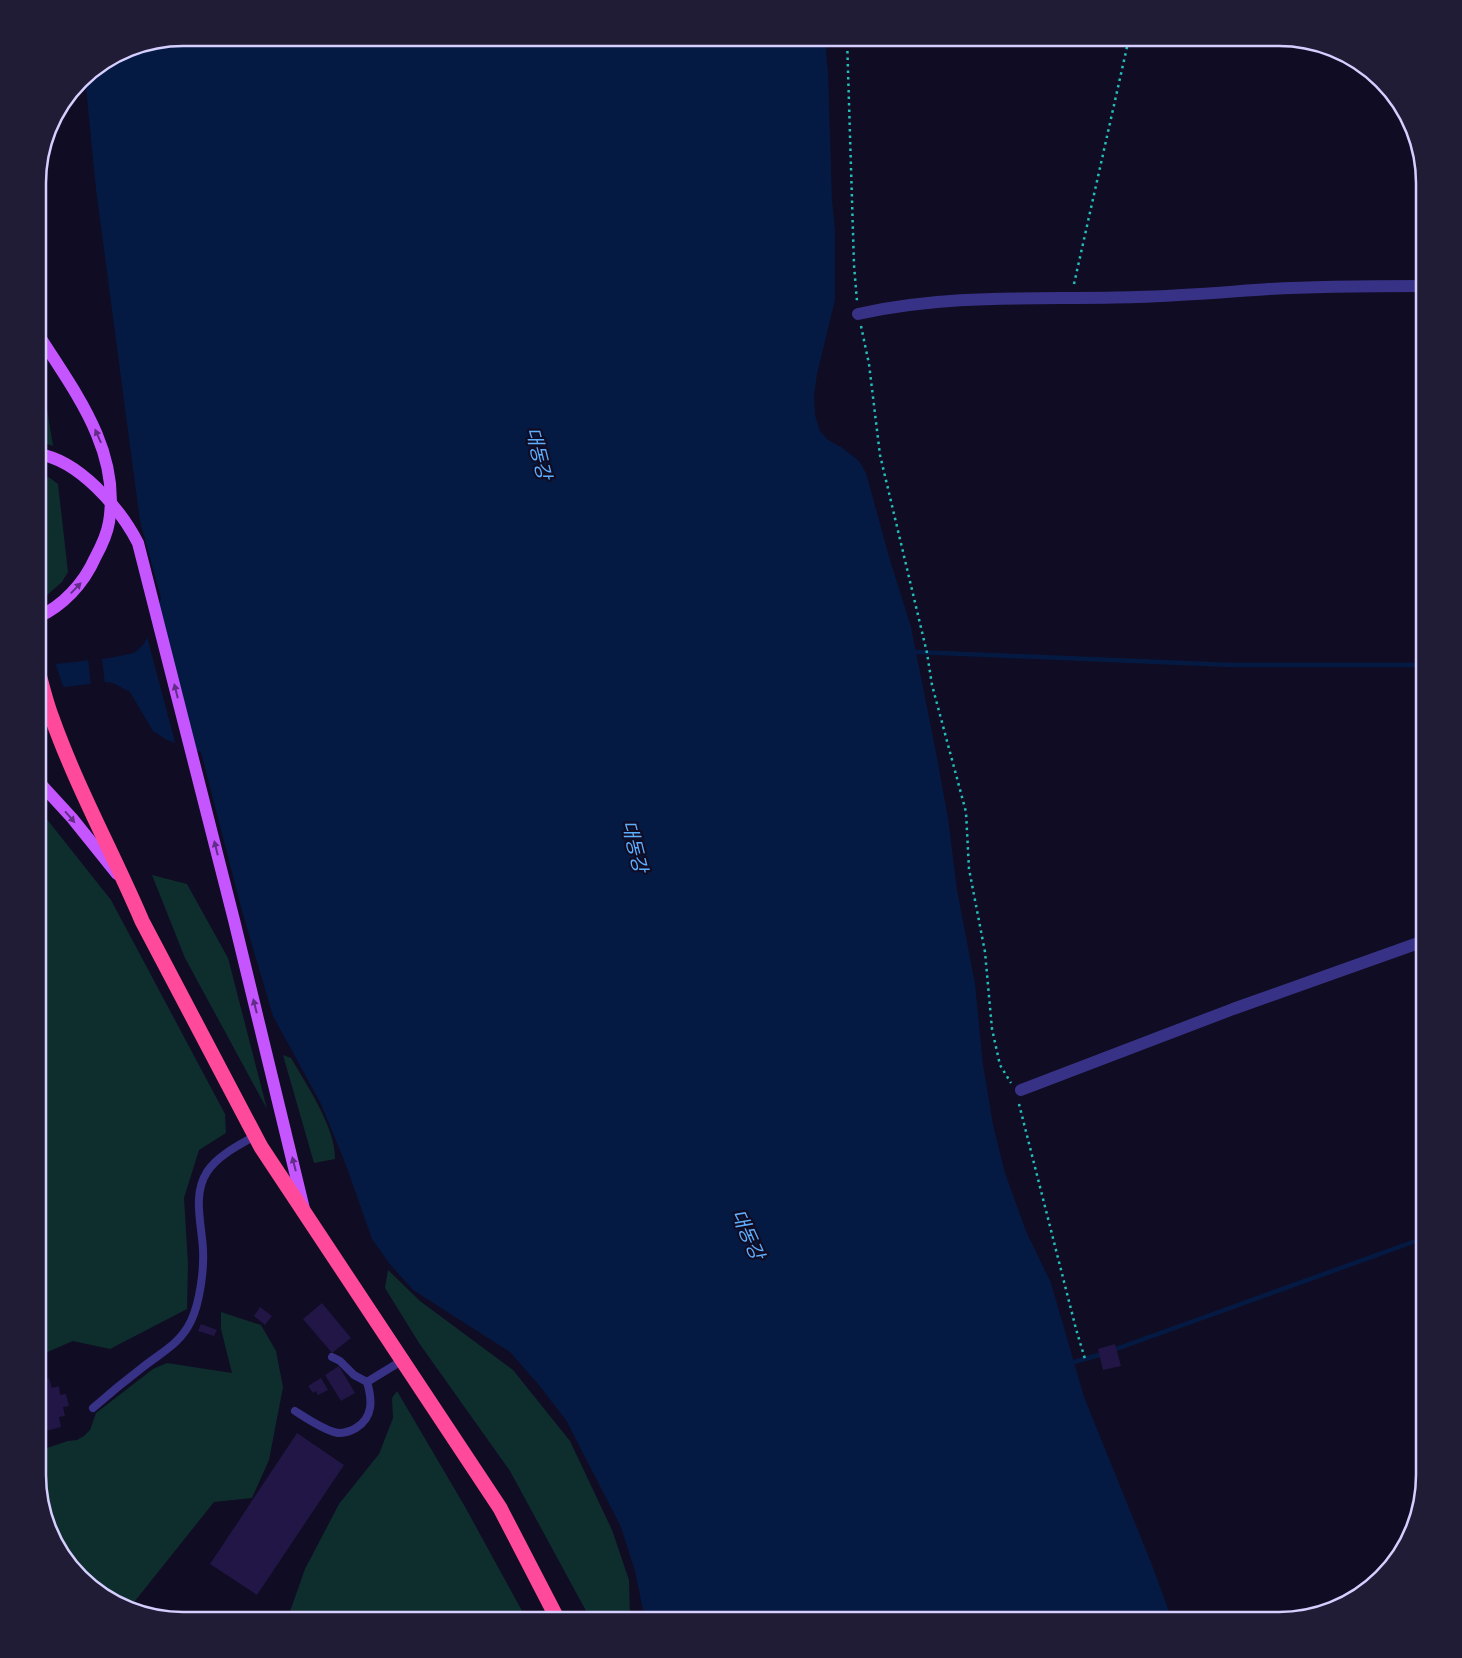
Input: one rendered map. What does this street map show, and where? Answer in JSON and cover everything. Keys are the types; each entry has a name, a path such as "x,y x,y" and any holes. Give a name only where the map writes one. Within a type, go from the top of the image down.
{"highway":[{"path":"47,699 52,718 78,781 142,921 258,1141 500,1508 554,1612"}],"main road":[{"path":"47,348 86,411 101,443 111,488 109,523 94,562 82,582 67,598 47,613"},
{"path":"47,457 70,466 107,496 129,526 138,543 232,910 305,1211"},
{"path":"47,790 72,818 128,889"}],"street":[{"path":"858,314 888,307 946,300 1000,297 1137,297 1271,289 1416,286"},
{"path":"1021,1094 1233,1009 1416,944"}],"lane":[{"path":"93,1408 147,1364 164,1354 185,1331 192,1319 203,1268 199,1207 203,1182 207,1172 219,1159 258,1141"},
{"path":"295,1411 337,1433 350,1431 364,1423 370,1410 371,1398 367,1382 354,1375 340,1361 332,1357"},
{"path":"367,1382 403,1360"}],"path":[{"path":"847,47 854,265 858,314 869,364 880,455 927,653 932,685 966,812 969,869 985,952 992,1029 1000,1065 1021,1094 1018,1106 1085,1359"},
{"path":"1071,297 1127,47"}],"green space":[{"path":"47,408 53,446 47,444"},
{"path":"47,477 58,484 68,572 62,582 47,595"},
{"path":"47,819 111,900 225,1114 226,1133 199,1150 184,1198 188,1264 187,1309 110,1349 73,1341 46,1353"},
{"path":"152,875 187,884 228,958 267,1109 185,958"},
{"path":"283,1055 291,1058 319,1107 331,1134 335,1159 314,1163"},
{"path":"388,1270 420,1301 513,1370 570,1441 612,1530 629,1580 630,1612 587,1612 510,1471 419,1343 385,1288"},
{"path":"221,1312 261,1325 276,1351 283,1387 269,1460 252,1498 214,1502 135,1603 107,1589 93,1578 80,1565 60,1535 49,1502 46,1448 77,1440 84,1436 90,1430 96,1413 153,1369 167,1363 232,1373 221,1329"},
{"path":"397,1391 464,1505 523,1612 290,1612 305,1569 339,1504 379,1454 393,1418 392,1398"}],"water":[{"name":"대동강","path":"174,47 826,47 835,230 835,300 817,374 814,395 815,415 820,431 828,440 859,461 866,473 911,627 948,818 957,890 975,984 983,1065 993,1125 1005,1173 1026,1231 1051,1283 1084,1397 1169,1612 643,1612 635,1571 621,1527 566,1420 510,1352 413,1290 389,1263 372,1239 346,1165 321,1104 273,1016 242,911 201,752 167,740 153,731 130,692 113,683 107,682 47,689 47,665 110,658 134,653 143,645 147,638 161,598 140,521 96,189 86,86 107,69 131,57 156,49"}],"pier":[{"path":"157,601 197,753 176,746 146,633"},
{"path":"102,657 105,685 91,686 88,658"},
{"path":"47,662 55,662 64,689 47,692"}],"building":[{"path":"322,1303 351,1338 332,1353 303,1319"},
{"path":"260,1307 272,1316 265,1325 254,1316"},
{"path":"201,1324 217,1330 214,1336 198,1331"},
{"path":"1115,1344 1121,1366 1103,1370 1098,1349"},
{"path":"339,1366 355,1393 341,1401 325,1375"},
{"path":"49,1378 52,1388 59,1386 60,1395 66,1394 69,1406 63,1407 65,1416 59,1417 61,1427 46,1431 46,1379"},
{"path":"321,1378 328,1390 318,1395 316,1391 313,1393 308,1386"},
{"path":"297,1433 344,1465 257,1595 210,1564"}],"waterway":[{"path":"916,652 1232,665 1416,665"},
{"path":"1116,1349 1416,1241"},
{"path":"1074,1362 1099,1355"}]}
